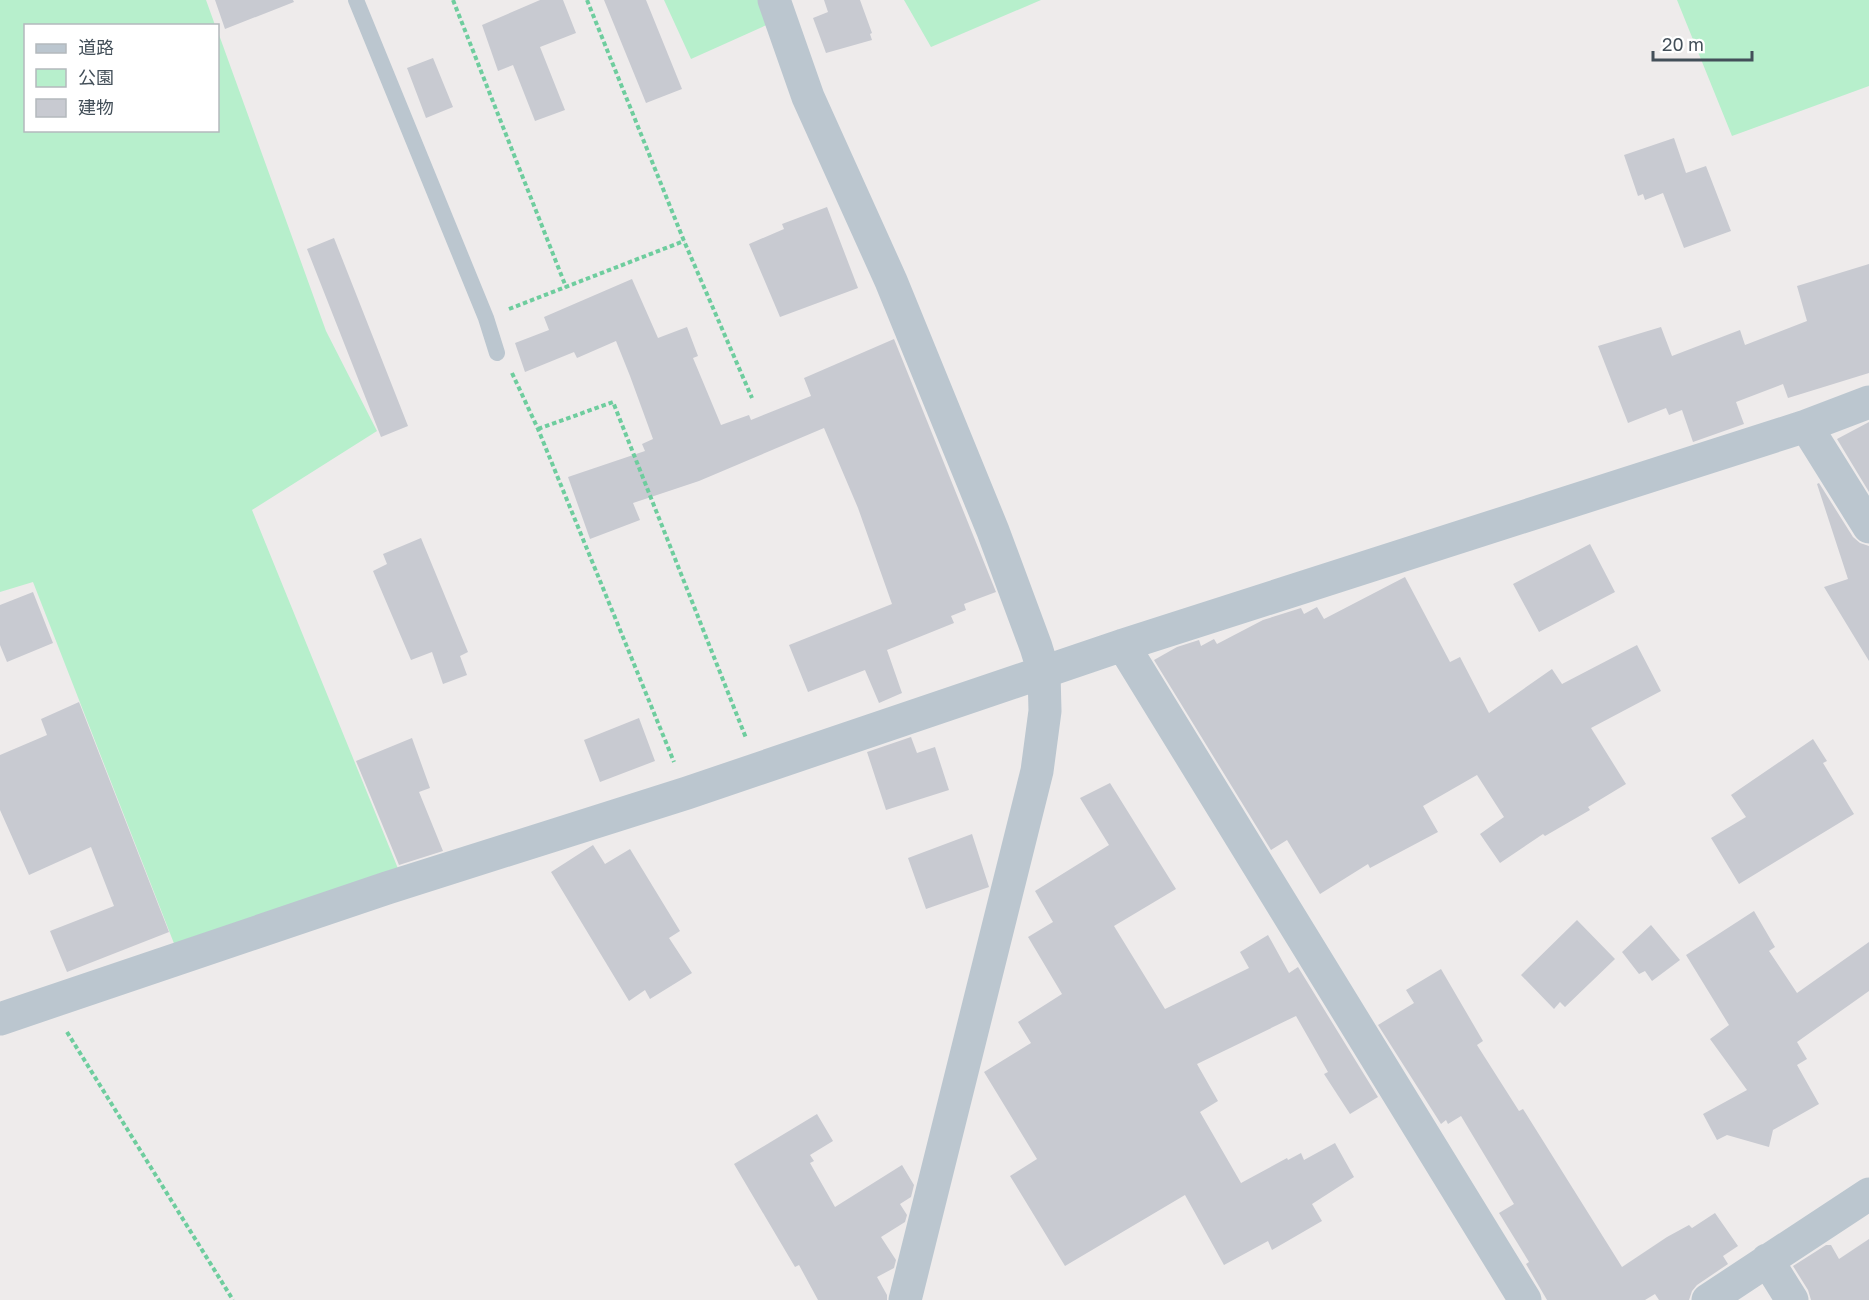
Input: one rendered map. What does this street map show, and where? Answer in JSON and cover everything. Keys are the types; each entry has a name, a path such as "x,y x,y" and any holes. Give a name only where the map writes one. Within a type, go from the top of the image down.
{"street":[{"path":"774,0 808,96 891,280 993,531 1044,673 1045,711 1037,771 905,1300"},
{"path":"0,1019 387,888 687,793 1123,645 1806,426 1869,402"},
{"path":"1806,426 1869,527"},
{"path":"1123,645 1525,1300"},
{"path":"1708,1300 1869,1194"},
{"path":"1767,1260 1792,1300"}],"lane":[{"path":"356,0 486,318 497,353"}],"path":[{"path":"453,0 566,287"},
{"path":"587,0 684,241 752,399"},
{"path":"486,318 684,241"},
{"path":"497,353 518,381 687,793"},
{"path":"538,429 613,402 759,769"},
{"path":"49,1003 233,1300"}],"green space":[{"path":"0,0 206,0 215,24 24,24 24,132 219,132 219,35 326,331 377,431 252,510 399,871 175,946 33,582 0,592"},
{"path":"664,0 762,0 771,23 691,59"},
{"path":"904,0 1041,0 931,47"},
{"path":"1677,0 1869,0 1869,86 1732,136"}],"building":[{"path":"215,0 293,0 294,2 225,29"},
{"path":"540,0 563,0 576,33 540,47 565,110 535,121 513,65 498,71 482,25"},
{"path":"604,0 646,0 682,89 646,103"},
{"path":"824,0 860,0 872,33 870,34 872,40 826,53 813,18 828,12"},
{"path":"433,58 453,107 426,118 407,68"},
{"path":"1674,138 1686,173 1706,166 1731,231 1684,248 1663,193 1645,200 1643,194 1638,196 1624,155"},
{"path":"827,207 858,288 780,317 749,244 784,229 782,224"},
{"path":"334,238 408,426 381,437 307,249"},
{"path":"1869,264 1869,373 1788,398 1783,384 1736,402 1744,424 1693,442 1682,410 1669,415 1666,408 1628,423 1598,346 1661,327 1672,356 1740,330 1745,345 1807,321 1797,286"},
{"path":"632,279 658,338 687,327 698,356 693,358 721,425 749,415 751,420 811,396 804,378 894,339 996,592 964,604 966,610 951,616 954,623 887,650 902,693 879,703 865,670 808,692 789,645 892,604 858,508 824,428 699,481 633,503 640,520 590,539 568,477 645,451 642,444 653,439 630,376 616,341 577,358 574,352 525,372 515,343 549,330 544,317"},
{"path":"1869,422 1869,492 1837,439"},
{"path":"1819,483 1853,537 1869,546 1869,661 1824,587 1848,579 1817,484"},
{"path":"421,538 468,652 460,656 467,675 443,684 432,652 411,660 373,571 387,564 383,554"},
{"path":"1590,544 1615,592 1539,632 1513,584"},
{"path":"1405,577 1450,662 1460,657 1489,713 1552,669 1562,684 1637,645 1661,691 1591,728 1626,784 1588,807 1590,810 1545,836 1543,834 1500,863 1480,834 1504,817 1477,775 1423,806 1438,832 1370,868 1368,864 1320,894 1287,840 1271,850 1154,660 1177,647 1199,640 1201,646 1214,639 1217,644 1263,620 1301,608 1304,614 1317,607 1324,619"},
{"path":"33,592 53,643 7,662 0,645 0,605"},
{"path":"79,702 169,932 67,972 50,931 114,906 91,847 29,875 0,810 0,755 47,735 41,719"},
{"path":"639,718 655,761 600,782 584,740"},
{"path":"911,737 917,753 935,747 949,790 886,810 867,752"},
{"path":"412,738 430,788 419,792 443,851 399,865 356,761"},
{"path":"1813,739 1827,761 1823,763 1854,814 1739,884 1711,838 1746,817 1731,795"},
{"path":"1110,783 1176,889 1114,926 1165,1009 1249,968 1240,952 1268,935 1289,973 1298,967 1378,1097 1350,1114 1324,1074 1328,1072 1296,1016 1197,1064 1218,1101 1200,1112 1241,1183 1287,1158 1288,1160 1301,1153 1304,1160 1335,1143 1354,1177 1312,1204 1322,1221 1272,1250 1268,1241 1224,1265 1185,1195 1065,1266 1010,1176 1037,1159 984,1072 1031,1043 1018,1022 1062,994 1028,937 1053,922 1035,891 1109,845 1080,798"},
{"path":"972,834 989,887 926,909 908,858"},
{"path":"593,845 605,864 630,849 680,931 669,938 692,973 650,999 645,990 629,1001 551,872"},
{"path":"1754,911 1775,947 1769,951 1797,993 1869,942 1869,991 1797,1042 1807,1059 1797,1065 1819,1104 1773,1130 1769,1147 1727,1135 1717,1140 1703,1114 1747,1090 1710,1039 1729,1025 1686,955"},
{"path":"1577,920 1615,959 1565,1007 1560,1002 1554,1009 1521,975"},
{"path":"1651,925 1680,960 1652,981 1645,971 1639,974 1622,952"},
{"path":"1441,969 1483,1041 1477,1045 1519,1111 1523,1109 1622,1267 1667,1237 1689,1225 1692,1228 1715,1213 1738,1246 1723,1256 1728,1264 1697,1285 1689,1300 1659,1300 1655,1294 1645,1300 1547,1300 1526,1264 1529,1262 1499,1213 1514,1204 1461,1116 1448,1124 1446,1120 1441,1124 1378,1025 1414,1003 1406,990"},
{"path":"817,1114 833,1141 810,1155 814,1161 810,1163 835,1207 902,1165 914,1185 911,1197 900,1204 907,1215 905,1222 881,1237 896,1260 894,1268 877,1277 887,1295 887,1300 818,1300 799,1265 795,1267 734,1164"},
{"path":"1869,1239 1869,1300 1811,1300 1808,1290 1793,1266 1826,1245 1831,1245 1839,1259"}]}
